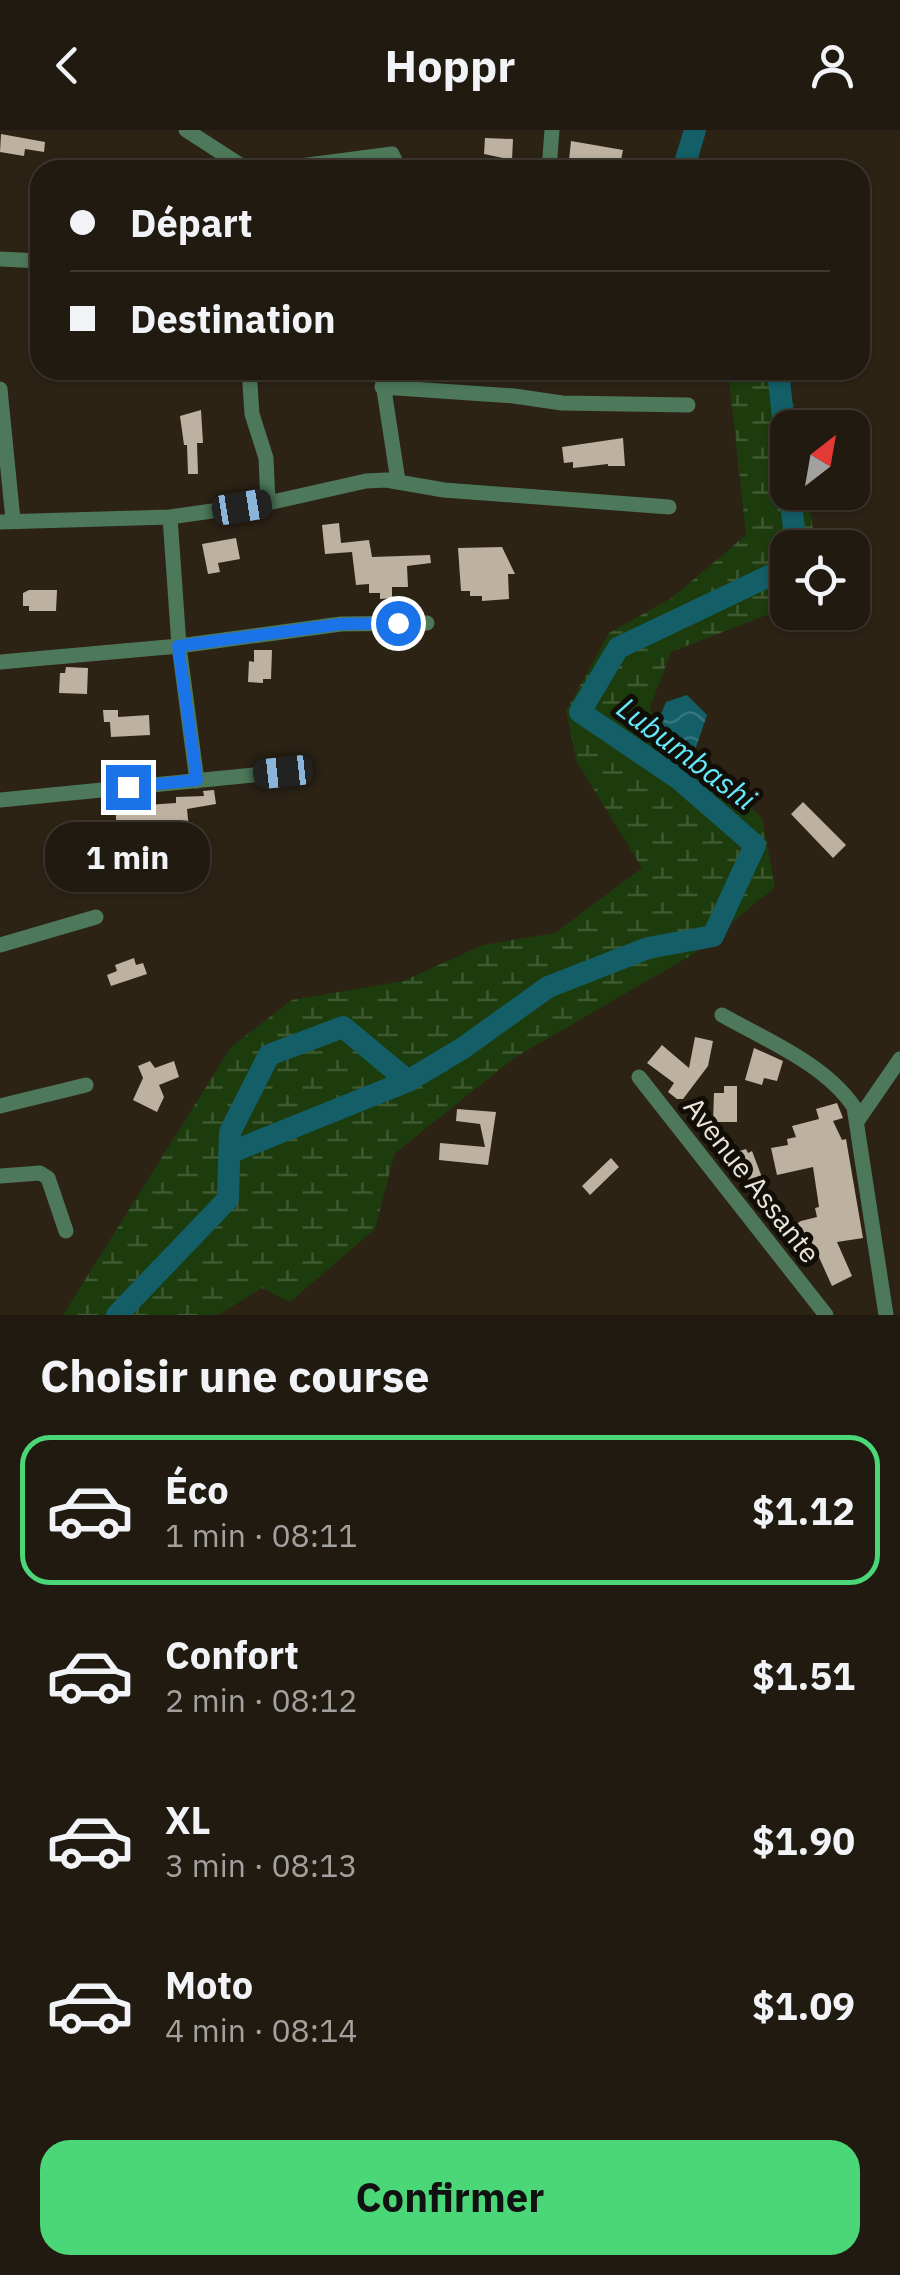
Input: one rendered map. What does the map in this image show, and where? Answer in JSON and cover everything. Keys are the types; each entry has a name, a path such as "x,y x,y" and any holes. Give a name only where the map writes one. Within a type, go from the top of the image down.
{"street":[{"path":"186,130 232,160"},
{"path":"550,160 552,130"},
{"path":"339,160 392,154 395,160"},
{"path":"0,259 30,260"},
{"path":"250,380 252,414 266,458 268,503"},
{"path":"382,380 398,481"},
{"path":"397,380 562,404 688,405"},
{"path":"0,389 7,521 170,517 268,503 366,481 669,507"},
{"path":"170,517 178,646 197,780"},
{"path":"0,662 178,646 341,624 427,623"},
{"path":"0,800 283,772"},
{"path":"0,944 96,918"},
{"path":"722,1016 797,1058 848,1098 858,1120 886,1315"},
{"path":"858,1120 894,1082 900,1059"},
{"name":"Avenue Assante","path":"639,1077 826,1315"},
{"path":"0,1106 86,1085"},
{"path":"0,1176 40,1173 48,1178 66,1230"}],"green space":[{"path":"729,380 790,380 794,410 770,410 770,510 810,510 813,530 770,530 770,614 671,652 649,710 762,818 775,887 695,953 514,1058 395,1153 375,1229 290,1302 262,1288 218,1315 63,1315 231,1047 292,1000 403,981 483,945 555,933 642,868 577,762 566,711 609,633 673,597 746,535"}],"water":[{"path":"687,695 707,715 692,759 675,755 652,736 666,702"}],"building":[{"path":"1,134 45,142 44,152 25,149 24,156 0,152"},
{"path":"485,138 513,139 512,160 484,154"},
{"path":"571,141 623,150 621,160 569,160"},
{"path":"201,410 203,443 197,443 198,474 188,474 180,416"},
{"path":"623,438 625,466 573,468 573,462 564,463 562,447"},
{"path":"339,523 341,543 369,540 372,557 430,555 431,563 407,566 408,587 392,587 392,598 380,599 380,593 369,593 369,584 356,585 352,552 325,554 322,525"},
{"path":"236,538 240,559 218,563 220,572 208,574 202,544"},
{"path":"502,547 515,574 508,574 509,599 482,601 482,596 461,591 458,548"},
{"path":"57,590 56,611 29,611 29,606 23,606 23,593"},
{"path":"254,650 272,650 271,679 263,679 263,683 248,682"},
{"path":"66,667 88,668 87,694 59,693 60,673 65,673"},
{"path":"103,710 118,710 118,717 149,715 150,735 111,737 110,722 104,722"},
{"path":"214,790 216,804 187,809 189,829 175,830 174,820 129,822 129,833 117,833 115,803 176,803 176,797 204,796 203,791"},
{"path":"803,802 846,845 833,858 791,814"},
{"path":"134,958 136,965 143,963 147,974 111,986 107,975 117,971 115,965"},
{"path":"695,1037 713,1041 708,1066 683,1099 677,1099 668,1092 674,1083 647,1063 662,1045 689,1068"},
{"path":"754,1048 783,1061 777,1081 764,1078 762,1085 745,1080"},
{"path":"150,1061 155,1068 174,1061 179,1077 159,1085 164,1097 157,1112 133,1100 143,1078 138,1066"},
{"path":"724,1086 737,1086 737,1122 713,1122 714,1093 724,1093"},
{"path":"837,1103 843,1118 833,1121 842,1140 846,1139 863,1238 837,1242 852,1276 832,1286 813,1244 793,1255 779,1234 817,1217 813,1167 777,1175 771,1148 788,1145 787,1139 796,1137 792,1126 819,1119 816,1109"},
{"path":"457,1109 496,1112 488,1165 439,1160 440,1143 485,1147 480,1124 456,1121"},
{"path":"746,1149 748,1153 752,1151 763,1180 751,1186 741,1165 730,1169 726,1155"},
{"path":"611,1158 619,1167 590,1195 582,1186"}],"waterway":[{"name":"Lubumbashi","path":"686,160 695,130"},
{"name":"Lubumbashi","path":"779,380 782,410"},
{"name":"Lubumbashi","path":"792,510 794,530"},
{"name":"Lubumbashi","path":"117,1315 228,1199 230,1132 269,1055 343,1027 408,1081 463,1048 548,987 648,948 713,936 755,845 679,779 580,712 618,648 770,576"},
{"name":"Lubumbashi","path":"229,1153 408,1081"}],"route":[{"path":"128,787 197,780 178,646 282,630 398,623"}]}
